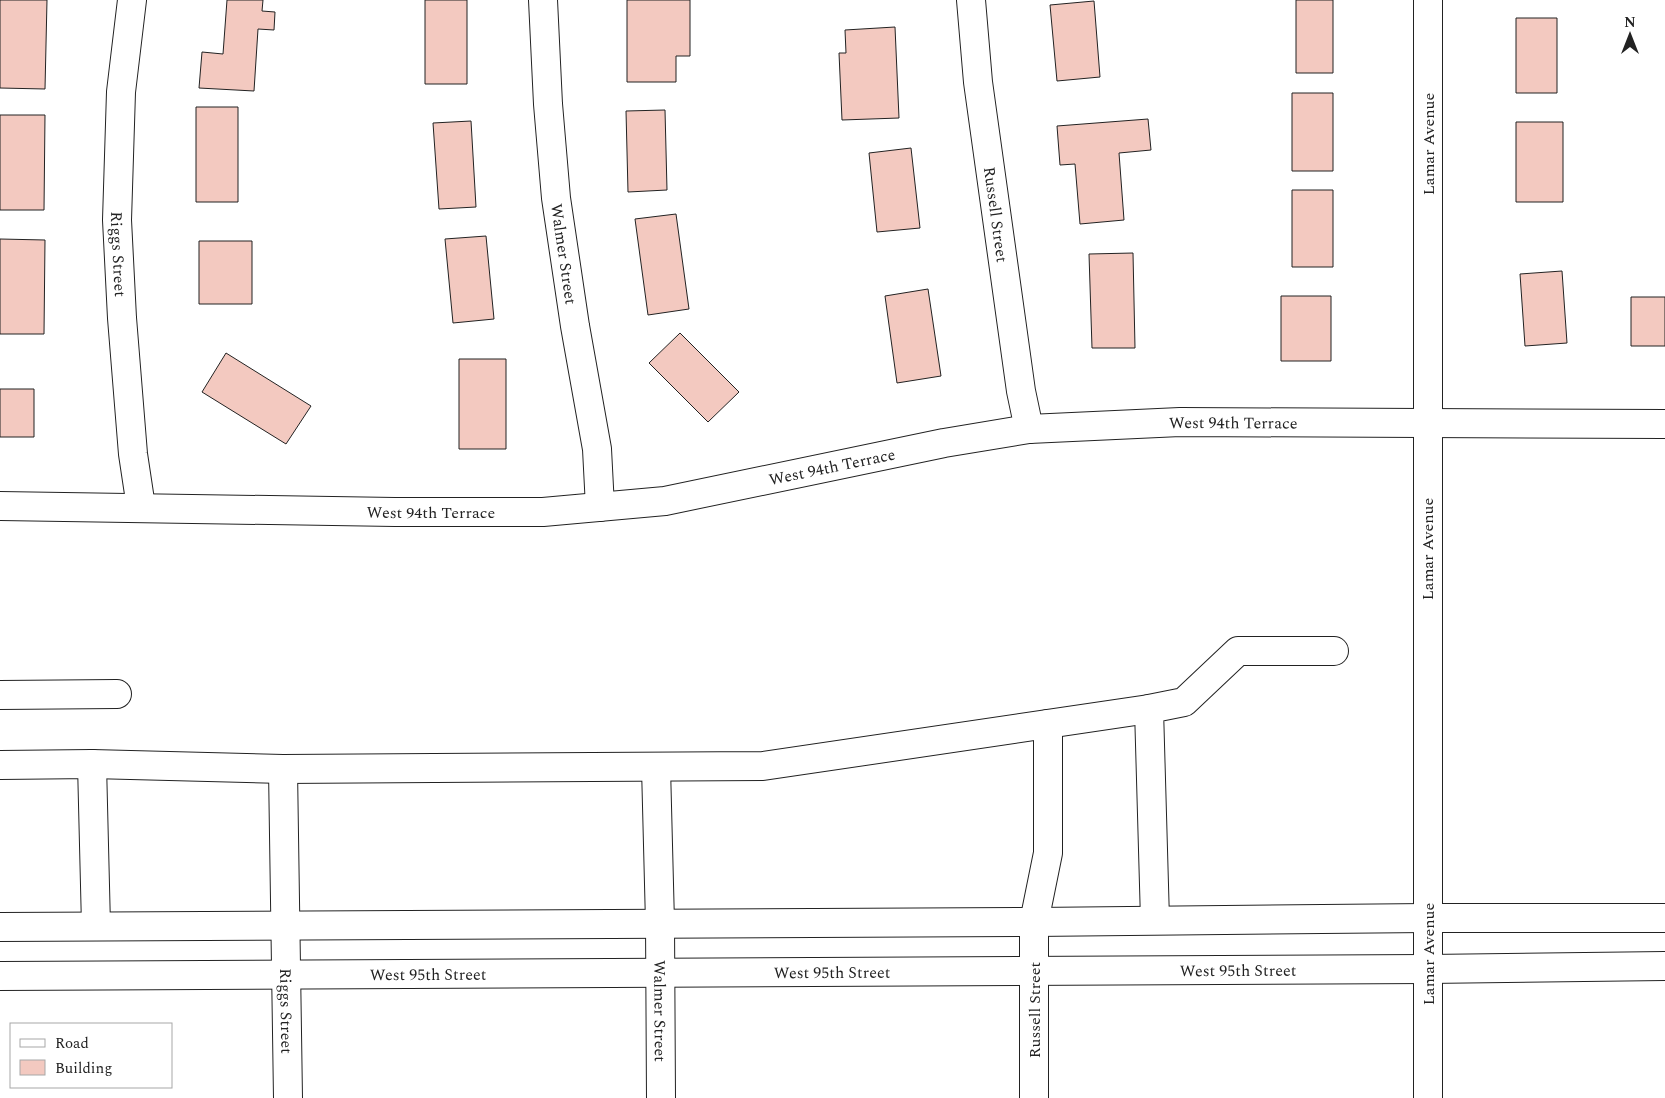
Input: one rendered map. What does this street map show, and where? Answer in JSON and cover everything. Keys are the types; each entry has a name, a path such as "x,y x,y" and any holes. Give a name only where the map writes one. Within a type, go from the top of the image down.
{"street":[{"name":"Riggs Street","path":"132,0 121,92 117,220 122,318 133,454 141,507"},
{"name":"Walmer Street","path":"544,0 548,104 556,198 596,449 600,507"},
{"name":"Russell Street","path":"971,0 978,82 1021,391 1029,430"},
{"name":"Lamar Avenue","path":"1428,0 1428,1098"},
{"name":"West 94th Terrace","path":"0,506 395,512 543,512 665,501 944,443 1029,430 1180,422 1665,424"},
{"path":"0,765 92,764 283,769 763,766 1149,709 1184,702 1238,651 1334,652"},
{"path":"0,695 117,694"},
{"path":"1149,709 1155,920"},
{"name":"Russell Street","path":"1034,1098 1034,922 1048,853 1048,724"},
{"path":"92,764 96,926"},
{"name":"Walmer Street","path":"656,767 660,923 661,1098"},
{"name":"Riggs Street","path":"283,769 288,975 288,1098"},
{"path":"0,927 1034,922 1663,916"},
{"name":"West 95th Street","path":"0,976 1428,970 1665,966"}],"building":[{"path":"0,0 47,0 45,89 0,88"},
{"path":"227,0 263,0 262,11 275,12 274,30 258,29 254,91 199,88 202,52 223,54"},
{"path":"425,0 467,0 467,84 425,84"},
{"path":"627,0 690,0 690,56 676,56 676,82 627,82"},
{"path":"1296,0 1333,0 1333,73 1296,73"},
{"path":"1094,1 1100,77 1057,81 1050,5"},
{"path":"1516,18 1557,18 1557,93 1516,93"},
{"path":"895,27 899,118 842,120 839,53 846,53 845,30"},
{"path":"1292,93 1333,93 1333,171 1292,171"},
{"path":"196,107 238,107 238,202 196,202"},
{"path":"665,110 667,190 628,192 626,111"},
{"path":"0,115 45,115 44,210 0,210"},
{"path":"1148,119 1151,150 1119,153 1124,220 1080,224 1075,164 1060,165 1057,126"},
{"path":"471,121 476,207 439,209 433,123"},
{"path":"1516,122 1563,122 1563,202 1516,202"},
{"path":"911,148 920,228 877,232 869,153"},
{"path":"1292,190 1333,190 1333,267 1292,267"},
{"path":"676,214 689,309 648,315 635,219"},
{"path":"486,236 494,319 453,323 445,239"},
{"path":"0,239 45,240 44,334 0,334"},
{"path":"199,241 252,241 252,304 199,304"},
{"path":"1133,253 1135,348 1092,348 1089,254"},
{"path":"1562,271 1567,343 1525,346 1520,274"},
{"path":"928,289 941,376 897,383 885,296"},
{"path":"1281,296 1331,296 1331,361 1281,361"},
{"path":"1631,297 1665,297 1665,346 1631,346"},
{"path":"680,333 739,392 708,422 649,363"},
{"path":"226,353 311,406 286,444 202,392"},
{"path":"459,359 506,359 506,449 459,449"},
{"path":"0,389 34,389 34,437 0,437"}]}
